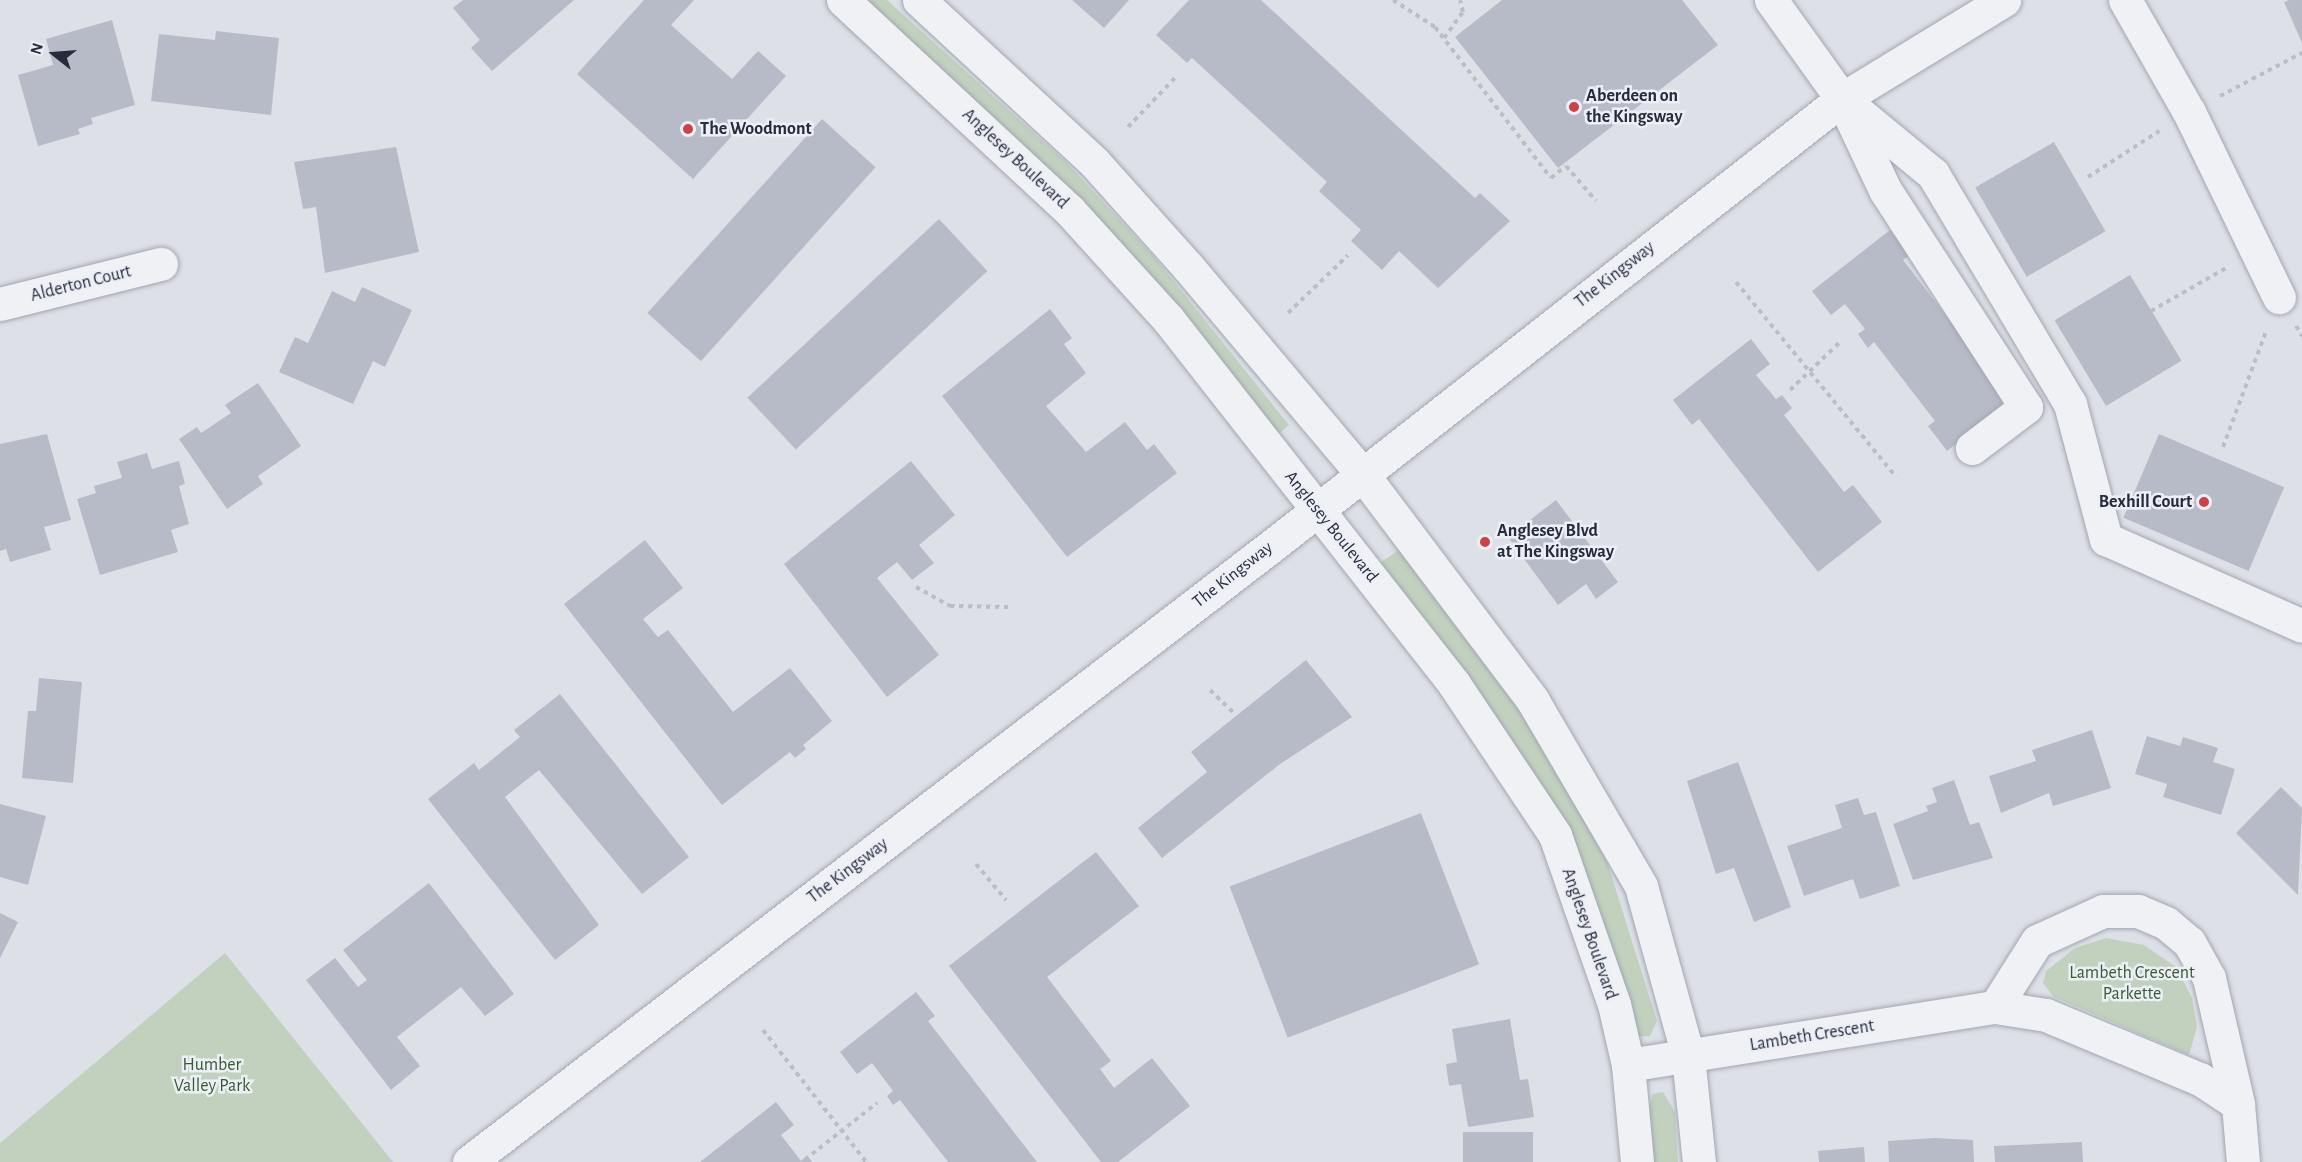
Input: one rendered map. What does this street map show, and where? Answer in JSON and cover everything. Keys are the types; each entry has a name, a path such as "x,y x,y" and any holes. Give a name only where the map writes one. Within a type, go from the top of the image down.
{"street":[{"name":"Anglesey Boulevard","path":"843,0 1070,212 1168,319 1454,684 1555,835 1614,1004 1628,1065 1637,1162"},
{"path":"919,0 1094,162 1363,475 1533,701 1641,886 1688,1056 1699,1162"},
{"path":"1771,0 1842,99 1885,190 2026,407 1972,448"},
{"name":"The Kingsway","path":"469,1162 1363,475 1842,99 2004,0"},
{"path":"2125,0 2189,112 2259,250 2279,297"},
{"path":"1842,99 1933,174 2070,404 2106,539 2302,626"},
{"name":"Alderton Court","path":"0,304 161,264"},
{"path":"1995,1007 2037,941 2103,911 2138,911 2166,923 2189,942 2209,978 2238,1104 2243,1162"},
{"name":"Lambeth Crescent","path":"1628,1065 1995,1007 2046,1014 2182,1070 2238,1104"}],"path":[{"path":"1393,0 1444,38 1551,178 1566,166 1596,201"},
{"path":"1444,38 1463,12 1460,0"},
{"path":"2088,177 2189,112 2302,53"},
{"path":"1128,127 1176,77"},
{"path":"2151,311 2259,250"},
{"path":"1288,313 1348,255"},
{"path":"1736,282 1896,477"},
{"path":"2223,447 2279,297"},
{"path":"1790,390 1840,342"},
{"path":"916,587 950,606 1008,607"},
{"path":"1210,690 1235,714"},
{"path":"976,864 1006,900"},
{"path":"763,1030 866,1162"},
{"path":"812,1154 878,1103"}],"green space":[{"path":"861,0 887,0 1067,163 1155,258 1289,425 1276,436 1086,208"},
{"path":"1402,548 1497,665 1605,855 1657,1021 1650,1036 1635,1037 1595,928 1375,566"},
{"name":"Lambeth Crescent Parkette","path":"2106,938 2144,945 2176,967 2192,998 2197,1027 2189,1055 2054,997 2043,983 2046,971 2075,948"},
{"name":"Humber Valley Park","path":"225,953 393,1162 0,1162 0,1143"},
{"path":"1663,1092 1675,1112 1678,1162 1645,1162 1647,1116 1653,1094"}],"building":[{"path":"463,0 574,0 492,71 471,48 480,40 453,8"},
{"name":"The Woodmont","path":"644,0 694,0 671,25 732,79 758,51 786,76 693,179 577,74"},
{"path":"1072,0 1129,0 1104,28"},
{"path":"1189,0 1261,0 1475,198 1480,193 1510,221 1438,288 1399,251 1382,270 1351,241 1361,230 1319,191 1327,182 1192,58 1187,63 1156,35"},
{"name":"Aberdeen on the Kingsway","path":"1502,0 1682,0 1718,45 1558,168 1455,37"},
{"path":"2302,0 2302,43 2284,2"},
{"path":"112,20 135,105 91,118 93,124 78,129 80,134 38,146 18,75 53,65 46,39"},
{"path":"216,31 279,38 271,115 151,101 159,34 215,40"},
{"path":"822,119 876,167 701,361 647,313"},
{"path":"2054,142 2106,231 2027,277 1975,188"},
{"path":"396,147 419,252 325,273 316,207 303,209 294,162"},
{"path":"939,219 987,271 796,450 747,398"},
{"path":"1890,230 1910,255 1903,260 2012,401 1947,451 1928,426 1935,421 1874,342 1868,348 1858,334 1865,329 1845,304 1831,315 1812,291"},
{"path":"2130,275 2182,361 2106,406 2055,320"},
{"path":"362,287 412,310 385,367 373,361 353,404 279,372 295,337 308,343 332,291 355,302"},
{"path":"1050,309 1072,338 1064,344 1086,373 1046,406 1086,452 1125,422 1147,450 1154,444 1177,473 1067,557 942,396"},
{"path":"1751,339 1770,364 1756,375 1776,399 1782,395 1792,408 1784,415 1844,492 1853,485 1882,522 1818,572 1699,419 1692,425 1673,400"},
{"path":"258,383 301,446 258,476 263,484 227,509 179,439 197,427 201,433 231,413 225,405"},
{"path":"47,434 71,520 44,527 51,550 10,562 6,549 0,551 0,444"},
{"name":"Bexhill Court","path":"2159,434 2284,487 2249,571 2123,518"},
{"path":"147,453 152,469 179,461 185,484 179,486 189,524 171,530 178,552 100,575 77,499 96,493 94,486 122,478 117,462"},
{"path":"911,461 955,515 919,545 934,563 912,580 897,562 877,578 939,655 887,697 784,564"},
{"path":"1556,500 1618,582 1596,599 1586,584 1558,605 1508,537"},
{"path":"645,540 683,588 643,619 658,637 668,630 733,712 790,668 832,721 803,745 806,749 795,758 790,752 722,805 564,604"},
{"path":"1306,660 1352,717 1280,764 1162,858 1138,828 1207,772 1191,752"},
{"path":"39,678 82,682 73,783 22,778 28,711 36,711"},
{"path":"560,694 689,857 642,894 539,770 505,797 599,925 555,960 428,799 474,763 479,770 520,737 514,730"},
{"path":"2092,730 2111,788 2053,806 2049,793 2001,813 1989,776 2036,761 2032,750"},
{"path":"2147,736 2180,746 2183,737 2218,748 2213,762 2235,769 2221,815 2163,797 2167,784 2135,774"},
{"path":"1738,762 1791,907 1754,922 1734,868 1716,874 1687,781"},
{"path":"1954,780 1970,825 1979,822 1993,858 1913,880 1893,824 1928,811 1926,806 1937,802 1932,788"},
{"path":"2281,787 2302,808 2298,895 2236,833"},
{"path":"1858,798 1864,815 1876,812 1900,886 1860,899 1853,879 1804,896 1787,846 1842,828 1835,805"},
{"path":"0,804 46,816 28,885 0,877"},
{"path":"1421,813 1479,964 1288,1038 1230,886"},
{"path":"1096,852 1139,906 1047,977 1111,1061 1100,1069 1114,1088 1152,1058 1190,1106 1118,1162 1101,1162 949,966"},
{"path":"429,883 514,994 485,1016 461,987 397,1037 420,1066 391,1090 306,980 335,958 358,987 367,980 343,950"},
{"path":"0,913 18,922 0,958"},
{"path":"916,992 935,1016 928,1021 1037,1162 948,1162 900,1100 893,1105 887,1096 893,1091 872,1063 857,1074 840,1052"},
{"path":"1510,1019 1520,1080 1528,1079 1534,1117 1468,1127 1461,1084 1449,1086 1446,1064 1457,1062 1452,1029"},
{"path":"776,1102 794,1125 781,1135 801,1161 807,1155 812,1162 700,1162"},
{"path":"1463,1132 1533,1132 1533,1162 1463,1162"},
{"path":"1934,1138 1973,1140 1974,1162 1889,1162 1888,1141"},
{"path":"2082,1142 2083,1162 1995,1162 1994,1146"},
{"path":"1864,1147 1865,1162 1819,1162 1818,1151"}],"place":[{"name":"Aberdeen on the Kingsway","path":"1574,107"},
{"name":"The Woodmont","path":"688,129"},
{"name":"Bexhill Court","path":"2204,502"},
{"name":"Anglesey Blvd at The Kingsway","path":"1485,542"}]}
